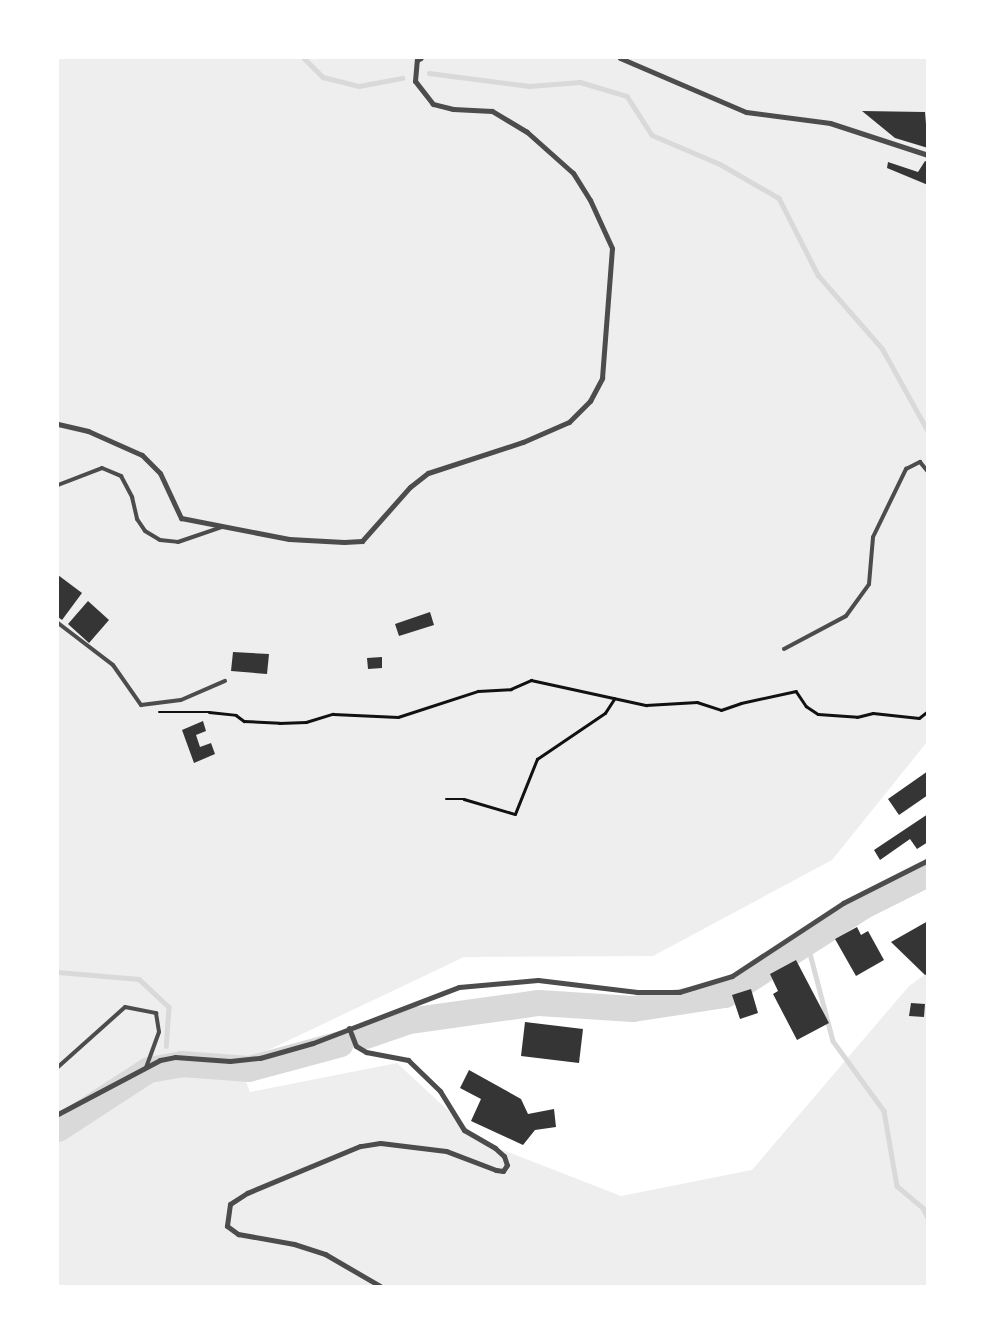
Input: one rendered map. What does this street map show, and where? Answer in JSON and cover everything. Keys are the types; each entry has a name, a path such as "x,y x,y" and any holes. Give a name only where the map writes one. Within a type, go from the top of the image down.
{"street":[{"path":"58,424 88,431 142,455 160,473 181,518 289,539 362,540 410,488 428,473 524,442 569,422 590,401 602,378 612,248 590,200 572,173 527,132 492,111 453,109 433,104 415,81 417,60 421,58"},
{"path":"620,58 746,112 830,123 928,155"},
{"path":"58,1114 146,1067 175,1057 230,1061 260,1058 313,1043 459,987 538,980 637,992 678,992 732,976 844,903 928,860"},
{"path":"349,1028 356,1046 366,1052 408,1060 440,1091 464,1130 495,1148 504,1156 507,1165 503,1171 446,1151 380,1143 360,1146 247,1193 230,1204 227,1226 238,1234 294,1244 325,1254 380,1286"}],"lane":[{"path":"784,649 846,616 869,584 873,538 906,469 920,462 928,472"},
{"path":"58,486 102,468 121,476 132,497 137,519 145,531 160,540 186,540 224,526"},
{"path":"58,623 113,666 141,705 181,700 225,682"},
{"path":"58,1067 125,1007 156,1013 159,1032 146,1067"}],"path":[{"path":"141,705 162,714 209,712 262,722 306,722 332,714 398,717 478,691 511,689 531,680 646,705 697,702 721,710 741,702 796,691 806,706 818,714 857,717 873,714 919,718 928,710"},
{"path":"446,799 464,799 515,814 537,759 605,713 614,699"}],"shaded area":[{"path":"58,58 927,58 927,742 832,860 653,956 464,957 239,1064 250,1092 397,1063 482,1142 621,1196 752,1170 909,986 927,973 927,1286 58,1286"}],"building":[{"path":"862,111 925,112 928,148 895,138"},
{"path":"925,161 928,162 928,185 887,168 888,162 918,172"},
{"path":"58,575 82,593 62,620 58,617"},
{"path":"88,601 109,620 89,643 68,624"},
{"path":"430,612 434,625 399,636 395,624"},
{"path":"233,652 269,654 267,674 231,671"},
{"path":"382,657 382,668 368,669 367,658"},
{"path":"203,721 206,731 196,735 200,747 211,743 215,754 194,763 182,730"},
{"path":"928,771 928,795 899,815 888,799"},
{"path":"928,814 928,842 917,849 910,839 880,860 874,850"},
{"path":"928,921 928,974 925,975 891,942"},
{"path":"857,927 861,935 868,931 884,960 856,976 835,939"},
{"path":"796,960 829,1023 797,1040 773,994 778,991 770,974"},
{"path":"751,989 758,1013 740,1019 732,995"},
{"path":"911,1003 925,1004 924,1017 909,1016"},
{"path":"525,1022 583,1029 579,1063 521,1056"},
{"path":"469,1070 521,1099 528,1114 554,1109 556,1127 535,1130 523,1145 471,1121 481,1099 460,1088"}],"waterway":[{"path":"304,58 323,77 359,86 402,78"},
{"path":"429,73 529,86 580,82 627,96 652,135 720,164 779,198 818,275 882,348 928,431"},
{"path":"366,1036 409,1021 539,1003 633,1009 725,995 862,907 928,874"},
{"path":"807,942 833,1041 884,1111 897,1186 923,1208 928,1218"},
{"path":"58,972 139,979 169,1007 166,1046"},
{"path":"58,1129 149,1070 182,1064 249,1069 341,1044"}]}
